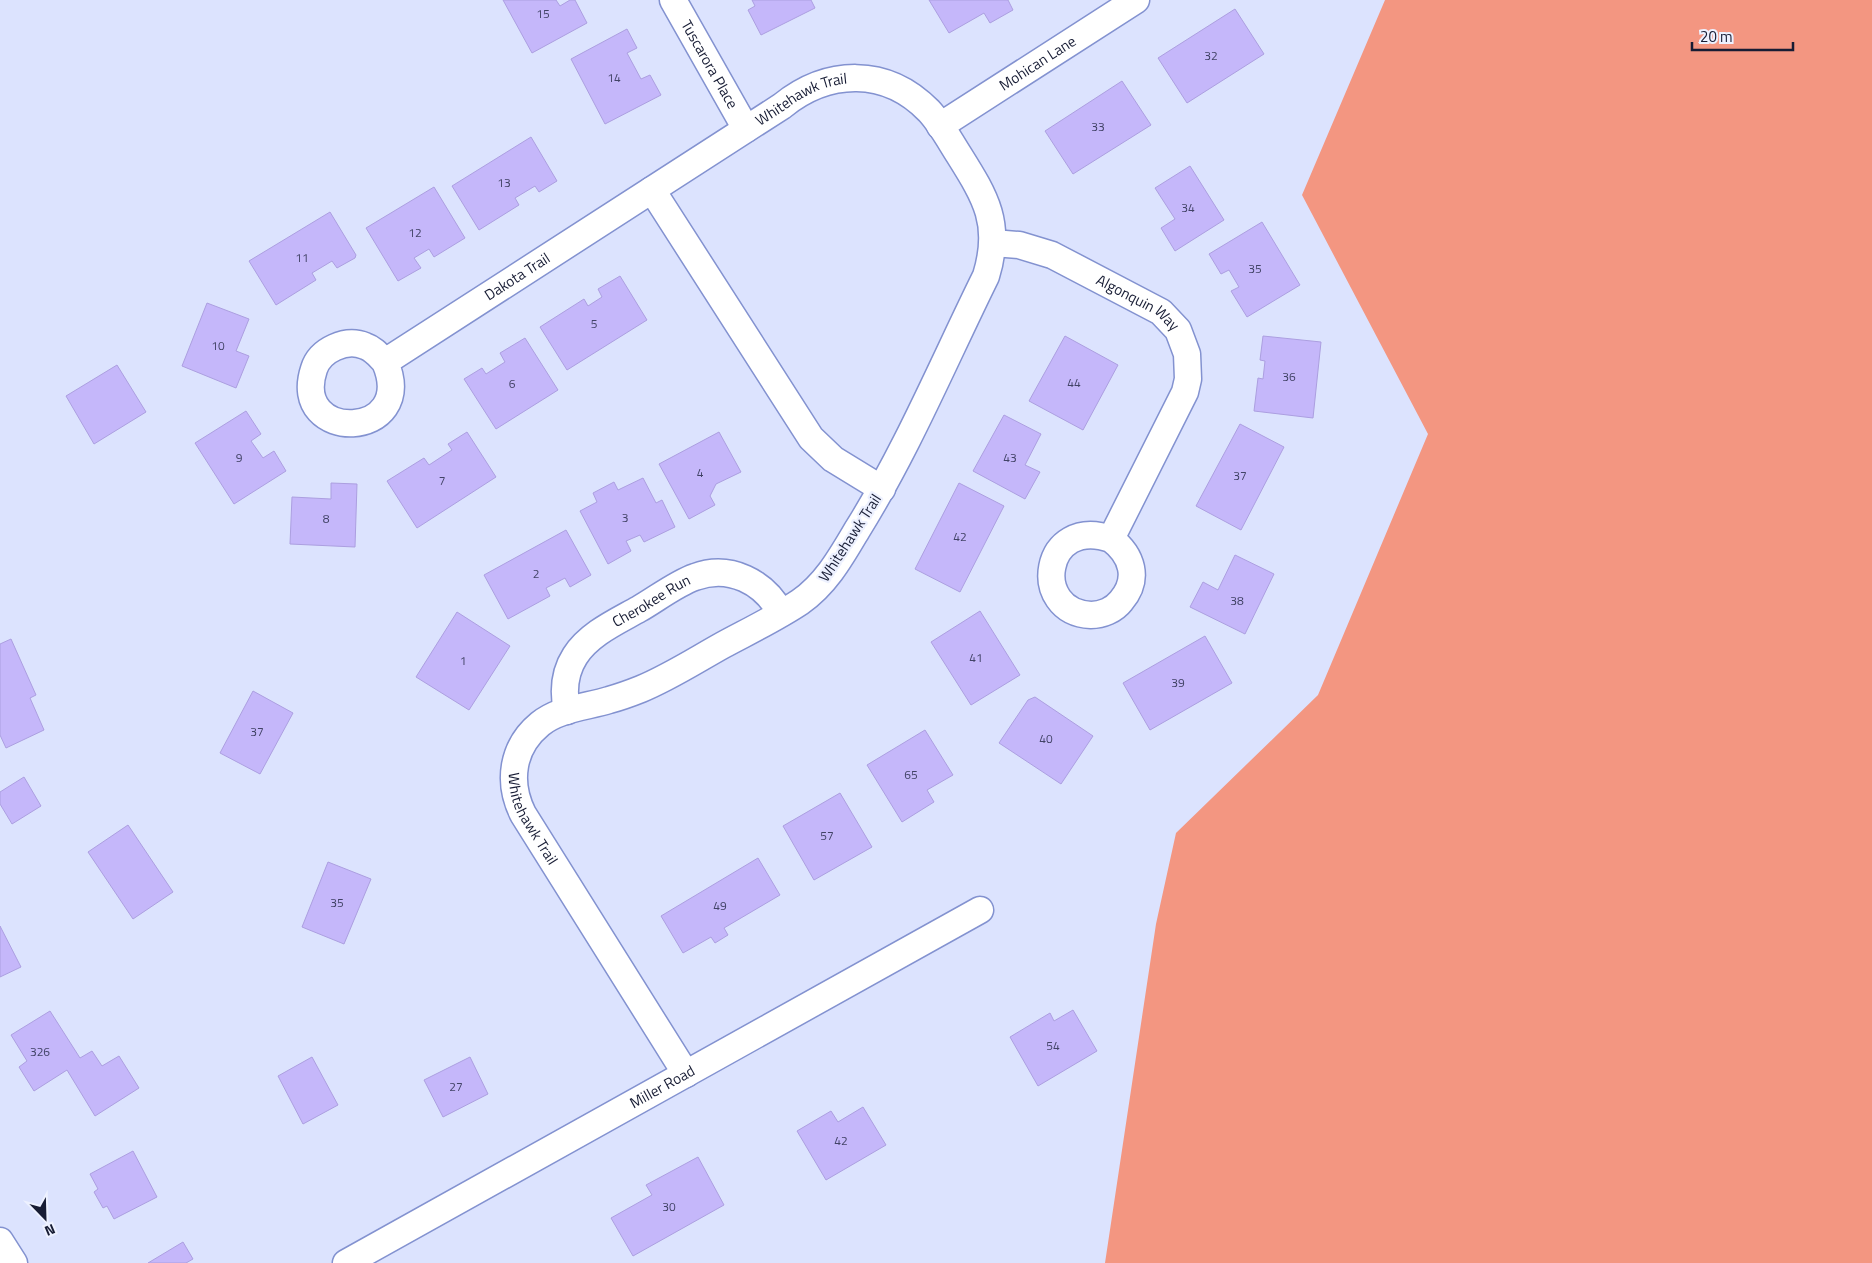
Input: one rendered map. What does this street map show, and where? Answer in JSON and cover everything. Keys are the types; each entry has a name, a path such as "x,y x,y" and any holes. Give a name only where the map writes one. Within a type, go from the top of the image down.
{"street":[{"name":"Tuscarora Place","path":"673,0 746,129"},
{"name":"Mohican Lane","path":"940,126 1136,0"},
{"name":"Whitehawk Trail","path":"686,1074 523,814 514,793 513,771 515,760 525,739 541,723 567,711 610,700 643,688 781,613 799,602 821,584 835,566 882,489 986,276 991,260 993,243 992,228 984,197 930,112 905,92 876,80 843,78 812,86 796,95 652,190 811,438 834,459 882,489"},
{"name":"Dakota Trail","path":"386,362 652,190"},
{"name":"Algonquin Way","path":"993,243 1019,246 1052,255 1150,304 1170,320 1184,342 1188,354 1189,367 1185,392 1110,539"},
{"name":"Cherokee Run","path":"567,711 564,689 566,678 571,662 580,648 598,633 693,577 727,573 748,579 767,593 781,613"},
{"name":"Miller Road","path":"346,1263 980,910"},
{"path":"0,1241 14,1263"}],"shaded area":[{"path":"1385,0 1872,0 1872,1263 1105,1263 1156,924 1176,833 1318,695 1428,434 1302,195"}],"building":[{"path":"503,0 556,0 560,6 570,0 575,0 587,23 532,53"},
{"path":"752,0 811,0 815,8 761,35 748,10 755,6"},
{"path":"929,0 1008,0 1013,10 990,23 984,13 949,33"},
{"path":"1235,9 1264,54 1187,103 1158,58"},
{"path":"627,29 637,48 627,53 641,79 650,75 661,95 605,124 571,59"},
{"path":"1122,81 1151,125 1073,174 1045,131"},
{"path":"531,137 557,181 539,192 535,186 515,198 519,205 479,230 452,186"},
{"path":"1190,166 1224,220 1175,251 1161,228 1175,219 1155,188"},
{"path":"434,187 465,238 434,257 429,249 414,258 421,268 398,281 366,228"},
{"path":"330,212 356,255 355,258 337,268 332,261 312,273 316,280 276,305 249,261"},
{"path":"1262,222 1300,285 1247,317 1231,291 1239,287 1229,270 1221,274 1209,254"},
{"path":"620,276 647,320 567,370 540,327 584,299 588,306 602,297 598,289"},
{"path":"207,303 249,319 236,351 249,356 236,388 182,366"},
{"path":"1065,336 1118,365 1083,430 1029,401"},
{"path":"1263,336 1321,342 1313,418 1254,411 1258,378 1263,379 1265,361 1260,360"},
{"path":"525,338 558,390 496,429 464,379 482,368 486,374 505,362 500,353"},
{"path":"117,365 146,412 94,444 66,396"},
{"path":"246,411 261,434 251,441 263,458 274,451 286,471 234,504 195,443"},
{"path":"1004,415 1041,434 1025,465 1040,472 1025,499 973,471"},
{"path":"1240,424 1284,447 1241,530 1196,506"},
{"path":"467,432 496,477 417,528 387,481 424,458 429,465 452,450 448,444"},
{"path":"719,432 741,472 716,484 710,496 715,505 689,519 659,464"},
{"path":"643,478 656,503 662,500 675,527 644,542 640,535 626,541 631,551 608,564 580,511 597,502 593,493 614,482 618,490"},
{"path":"331,483 357,484 355,547 290,544 292,497 331,499"},
{"path":"959,483 1004,506 960,592 915,569"},
{"path":"566,530 591,575 570,587 565,578 546,588 550,596 508,619 484,575"},
{"path":"1235,555 1274,574 1245,634 1190,607 1203,582 1218,590"},
{"path":"980,611 1020,675 971,705 931,642"},
{"path":"457,612 510,646 469,710 416,677"},
{"path":"1205,636 1232,683 1150,730 1123,683"},
{"path":"11,639 36,695 30,698 44,730 6,748 0,735 0,644"},
{"path":"253,691 293,713 260,774 220,753"},
{"path":"1035,697 1093,736 1061,784 999,743 1028,700"},
{"path":"925,730 953,775 927,790 934,802 902,822 867,765"},
{"path":"24,777 41,806 12,824 0,804 0,792"},
{"path":"840,793 872,847 814,880 783,826"},
{"path":"128,825 173,892 133,919 88,852"},
{"path":"758,858 780,895 724,928 728,935 715,943 711,937 683,953 661,916"},
{"path":"328,862 371,879 344,944 302,927"},
{"path":"0,926 21,967 0,977"},
{"path":"1073,1010 1097,1051 1038,1086 1010,1037 1050,1013 1054,1021"},
{"path":"50,1011 80,1058 92,1051 102,1066 119,1056 139,1088 95,1116 67,1070 34,1091 19,1067 27,1061 11,1035"},
{"path":"312,1057 338,1105 303,1124 278,1076"},
{"path":"470,1057 488,1094 443,1117 424,1080"},
{"path":"863,1107 886,1145 826,1180 797,1131 831,1111 838,1122"},
{"path":"133,1151 157,1197 114,1219 107,1206 103,1208 94,1192 98,1189 90,1174"},
{"path":"698,1157 724,1205 633,1256 611,1218 652,1195 646,1185"},
{"path":"183,1242 193,1259 186,1263 148,1263"}]}
